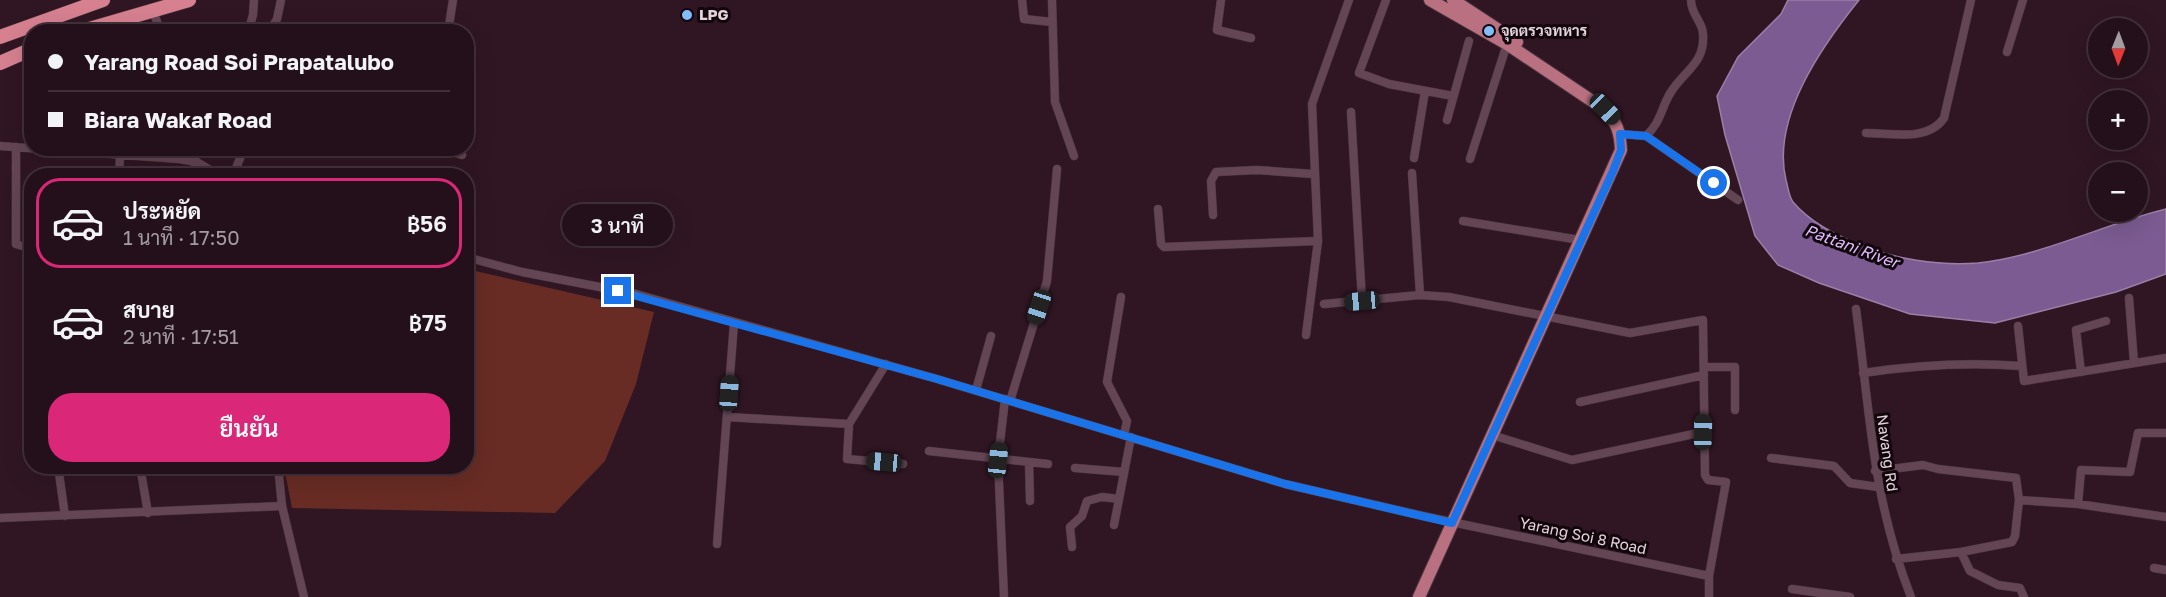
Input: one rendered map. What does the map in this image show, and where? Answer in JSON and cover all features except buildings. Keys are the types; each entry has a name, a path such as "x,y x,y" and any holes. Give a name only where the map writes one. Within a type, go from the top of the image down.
{"highway":[{"path":"36,24 103,0"},
{"path":"104,24 189,0"},
{"path":"0,37 24,28"},
{"path":"0,63 24,52"}],"main road":[{"path":"1419,597 1621,150 1620,134 1615,120 1605,109 1507,44 1463,21 1430,0"},
{"path":"1459,2 1539,56 1564,81"}],"street":[{"path":"250,24 254,0"},
{"path":"274,24 281,0"},
{"path":"449,24 453,0"},
{"path":"1022,0 1024,19 1052,22"},
{"path":"1052,0 1055,102 1074,156"},
{"path":"1221,0 1216,30 1251,38"},
{"path":"1306,335 1318,241 1313,174 1312,104 1349,0"},
{"path":"1386,0 1359,73 1389,84 1453,96"},
{"path":"1646,136 1657,125 1674,88 1696,66 1699,58 1704,35 1695,19 1691,0"},
{"path":"1866,133 1923,134 1937,128 1944,118 1971,0"},
{"path":"2007,51 2023,0"},
{"path":"152,9 158,24"},
{"path":"1447,120 1469,41"},
{"path":"1470,159 1507,44"},
{"path":"1414,158 1425,91"},
{"path":"1351,112 1362,301"},
{"path":"1620,134 1646,136 1738,200"},
{"path":"0,146 24,148"},
{"path":"16,147 16,244 24,246"},
{"path":"119,168 120,156 196,162 206,168"},
{"path":"196,156 196,168"},
{"path":"1004,597 998,460 1008,400 1047,281 1057,169"},
{"path":"1213,215 1211,181 1216,172 1257,170 1313,174"},
{"path":"1412,173 1420,295"},
{"path":"1158,209 1161,244 1164,247 1318,241"},
{"path":"1463,220 1580,240"},
{"name":"Yarang Soi 8 Road","path":"474,259 522,272 636,294 976,390 1285,484 1452,523 1710,576"},
{"path":"1324,304 1420,295 1449,297 1630,333 1702,320 1705,478 1726,482 1710,576 1709,597"},
{"path":"1114,525 1128,436 1127,421 1107,382 1121,297"},
{"path":"2128,298 2134,363"},
{"name":"Navang Rd","path":"1856,309 1878,487 1896,559 1911,597"},
{"path":"2081,372 2076,330 2106,321"},
{"path":"717,544 734,323"},
{"path":"2018,326 2024,381 2166,358"},
{"path":"976,390 991,336"},
{"path":"1863,373 1926,364 1978,363 2021,366"},
{"path":"886,364 849,424 847,459 903,464"},
{"path":"1580,402 1704,371 1735,367 1735,410"},
{"path":"727,417 849,424"},
{"path":"1492,435 1572,460 1703,432"},
{"path":"2078,504 2081,470 2130,472 2138,433 2166,433"},
{"path":"929,451 1048,464"},
{"path":"1771,458 1834,466 1850,483 1878,487"},
{"path":"1029,462 1030,501"},
{"path":"1875,471 1923,465 1938,470 2016,478 2019,500 2015,536 2012,542 1961,552 1896,559"},
{"path":"1075,468 1124,472"},
{"path":"59,474 66,516"},
{"path":"141,474 148,513"},
{"path":"279,474 282,506 304,597"},
{"path":"1072,547 1070,527 1082,516 1087,501 1102,497 1119,499"},
{"path":"2019,500 2078,504 2166,517"},
{"path":"0,518 282,506"},
{"path":"1961,552 1970,571 1998,585 2020,588 2024,597"},
{"path":"2154,568 2166,570"},
{"path":"1792,589 1850,597"}],"shaded area":[{"path":"474,271 654,312 636,384 605,461 555,513 292,508 285,474 474,474"}],"water":[{"name":"Pattani River","path":"1788,0 1859,0 1830,39 1803,84 1786,132 1783,156 1786,180 1793,202 1831,232 1886,254 1932,262 1978,263 2024,254 2122,222 2148,222 2148,214 2166,209 2166,274 2116,292 1995,323 1910,314 1819,283 1778,265 1755,236 1725,135 1717,96 1738,57 1781,14"}],"place":[{"name":"LPG","path":"687,15"},
{"name":"จุดตรวจทหาร","path":"1489,31"}],"route":[{"path":"618,291 636,294 937,379 1285,484 1452,523 1613,171 1621,150 1620,134 1646,136 1714,183"}]}
